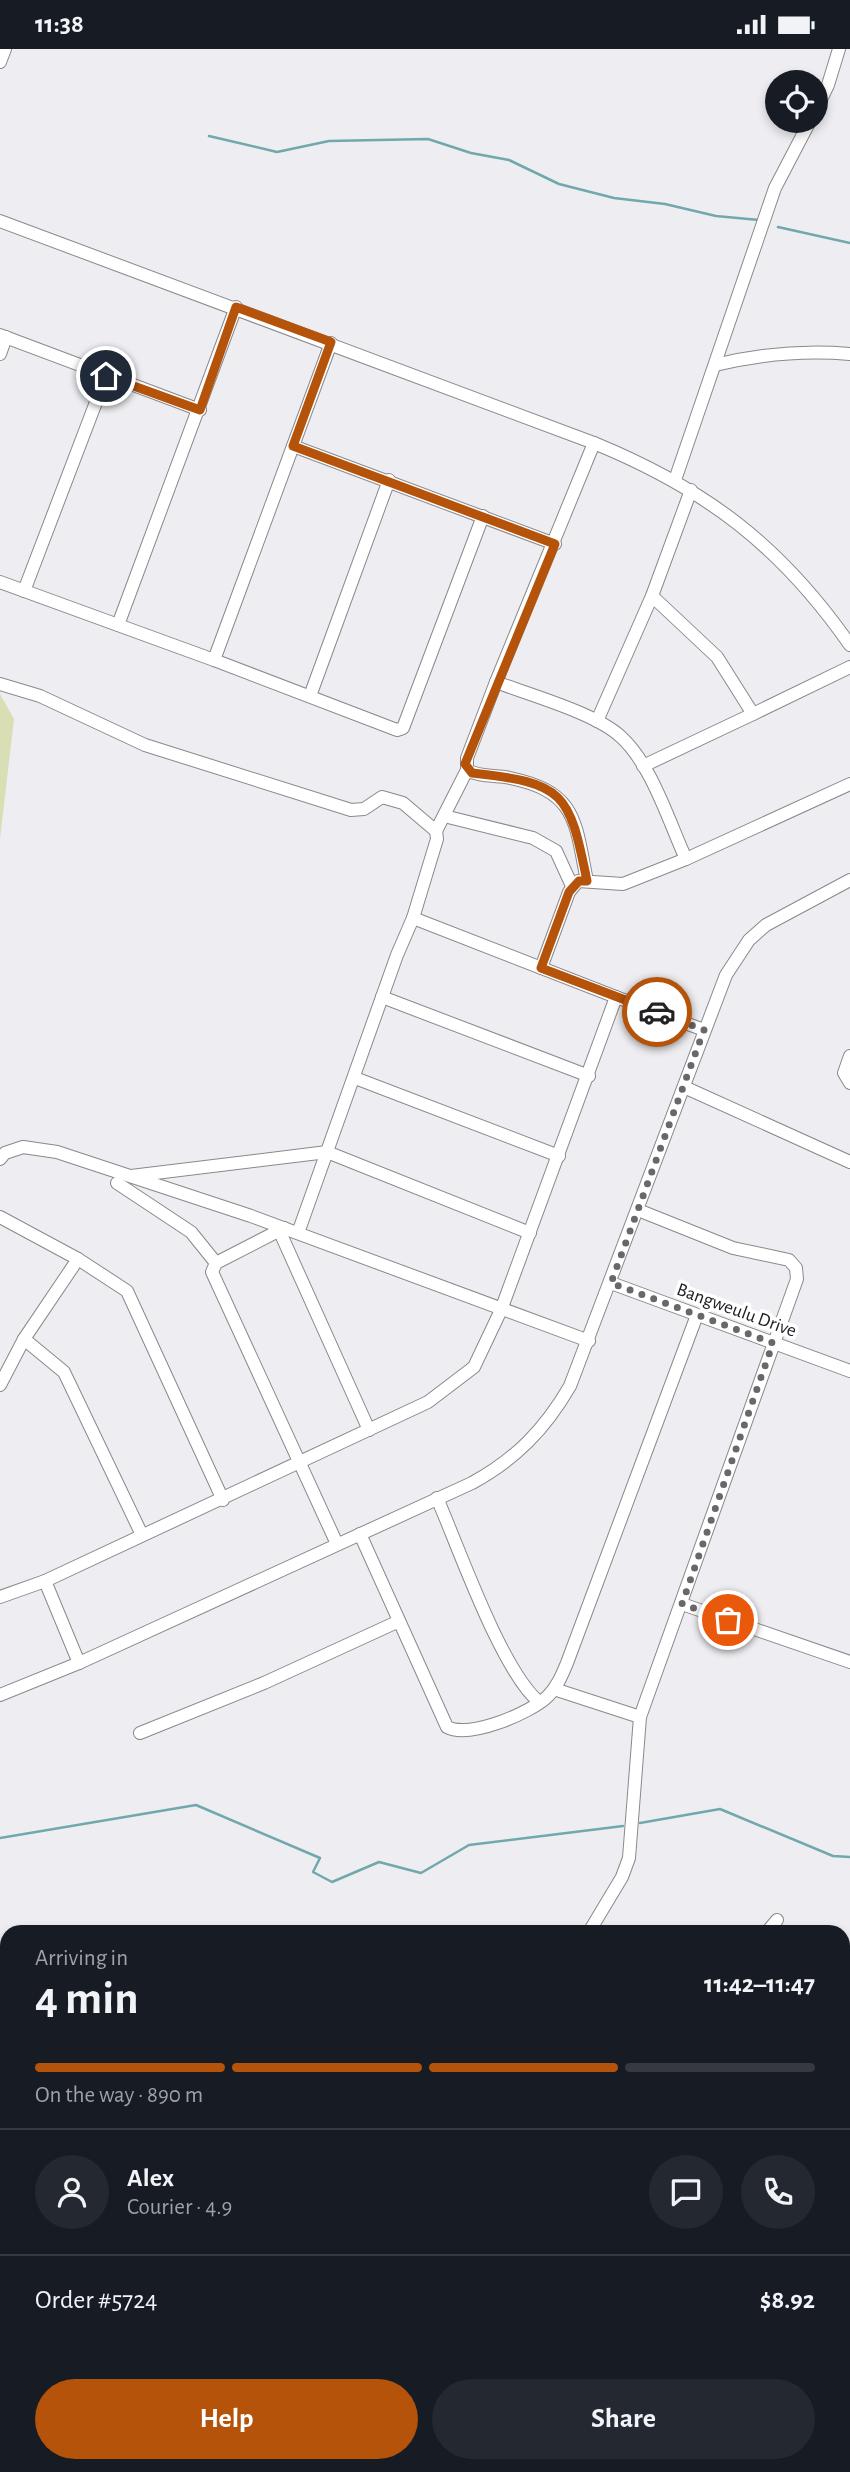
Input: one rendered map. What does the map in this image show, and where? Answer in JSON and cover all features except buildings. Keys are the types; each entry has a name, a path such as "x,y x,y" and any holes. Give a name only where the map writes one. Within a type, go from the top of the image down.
{"street":[{"path":"0,62 5,49"},
{"path":"828,84 839,49"},
{"path":"675,480 775,188 804,133"},
{"path":"0,221 331,342 594,443 675,480 729,515 796,574 850,645"},
{"path":"118,625 236,307"},
{"path":"0,354 3,336 200,410"},
{"path":"214,660 331,342"},
{"path":"715,365 761,353 818,351 850,354"},
{"path":"24,591 106,376"},
{"path":"298,1233 413,918 436,831 467,770 467,758 496,682 555,544 594,443"},
{"path":"293,446 555,544"},
{"path":"310,696 389,480"},
{"path":"597,722 652,596 691,490"},
{"path":"0,582 397,730 403,728 483,516"},
{"path":"652,596 718,657 753,714"},
{"path":"643,766 850,667"},
{"path":"496,682 597,722 621,737 643,766 687,859"},
{"path":"0,684 52,701 164,751 225,768 351,810 364,809 382,797 392,798 403,803 436,831"},
{"path":"467,770 522,781 563,800 576,828 587,881"},
{"path":"572,886 587,881 623,884 687,859 850,784"},
{"path":"444,816 533,838 556,851 572,886 541,968"},
{"path":"0,1695 79,1663 494,1472 529,1444 557,1409 589,1341 726,975 749,940 786,912 850,880"},
{"path":"413,918 704,1030"},
{"path":"382,997 589,1076"},
{"path":"0,1597 45,1581 223,1500 428,1402 462,1379 483,1354 501,1310 616,997"},
{"path":"850,1056 844,1073 850,1083"},
{"path":"355,1078 559,1156"},
{"path":"684,1087 850,1162"},
{"path":"0,1159 5,1153 23,1147 57,1152 122,1180 298,1233 589,1341"},
{"path":"122,1180 327,1152 530,1233"},
{"path":"122,1180 191,1232 216,1263"},
{"path":"593,1925 622,1877 629,1858 640,1717 797,1279 796,1268 789,1260 733,1248 638,1210"},
{"path":"0,1217 78,1259 127,1291 223,1500"},
{"path":"282,1229 216,1263 212,1272 337,1544"},
{"path":"282,1229 369,1430"},
{"path":"0,1385 24,1339 78,1259"},
{"name":"Bangweulu Drive","path":"611,1283 850,1371"},
{"path":"360,1534 397,1622 447,1727 460,1731 491,1724 520,1714 539,1702 554,1689 567,1663 696,1315"},
{"path":"24,1339 64,1372 142,1535"},
{"path":"436,1499 505,1654 527,1692 539,1702"},
{"path":"45,1581 79,1663"},
{"path":"682,1604 850,1662"},
{"path":"140,1733 264,1683 397,1622"},
{"path":"554,1689 640,1717"},
{"path":"773,1925 777,1920"}],"green space":[{"path":"0,694 14,719 0,839"}],"waterway":[{"path":"209,136 277,152 329,141 428,139 471,153 509,160 559,184 614,198 665,204 716,216 759,220"},
{"path":"778,227 850,243"},
{"path":"0,1838 196,1805 320,1858 313,1872 332,1882 379,1862 421,1873 469,1845 623,1826"},
{"path":"640,1823 720,1809 833,1856 850,1857"}],"way so far":[{"path":"657,1012 704,1030 611,1283 773,1343 682,1604 728,1620"}],"route":[{"path":"106,376 200,410 236,307 331,342 293,446 555,544 496,682 465,764 467,770 472,773 522,781 554,793 563,800 576,828 587,881 579,881 572,886 541,968 657,1012"}]}
